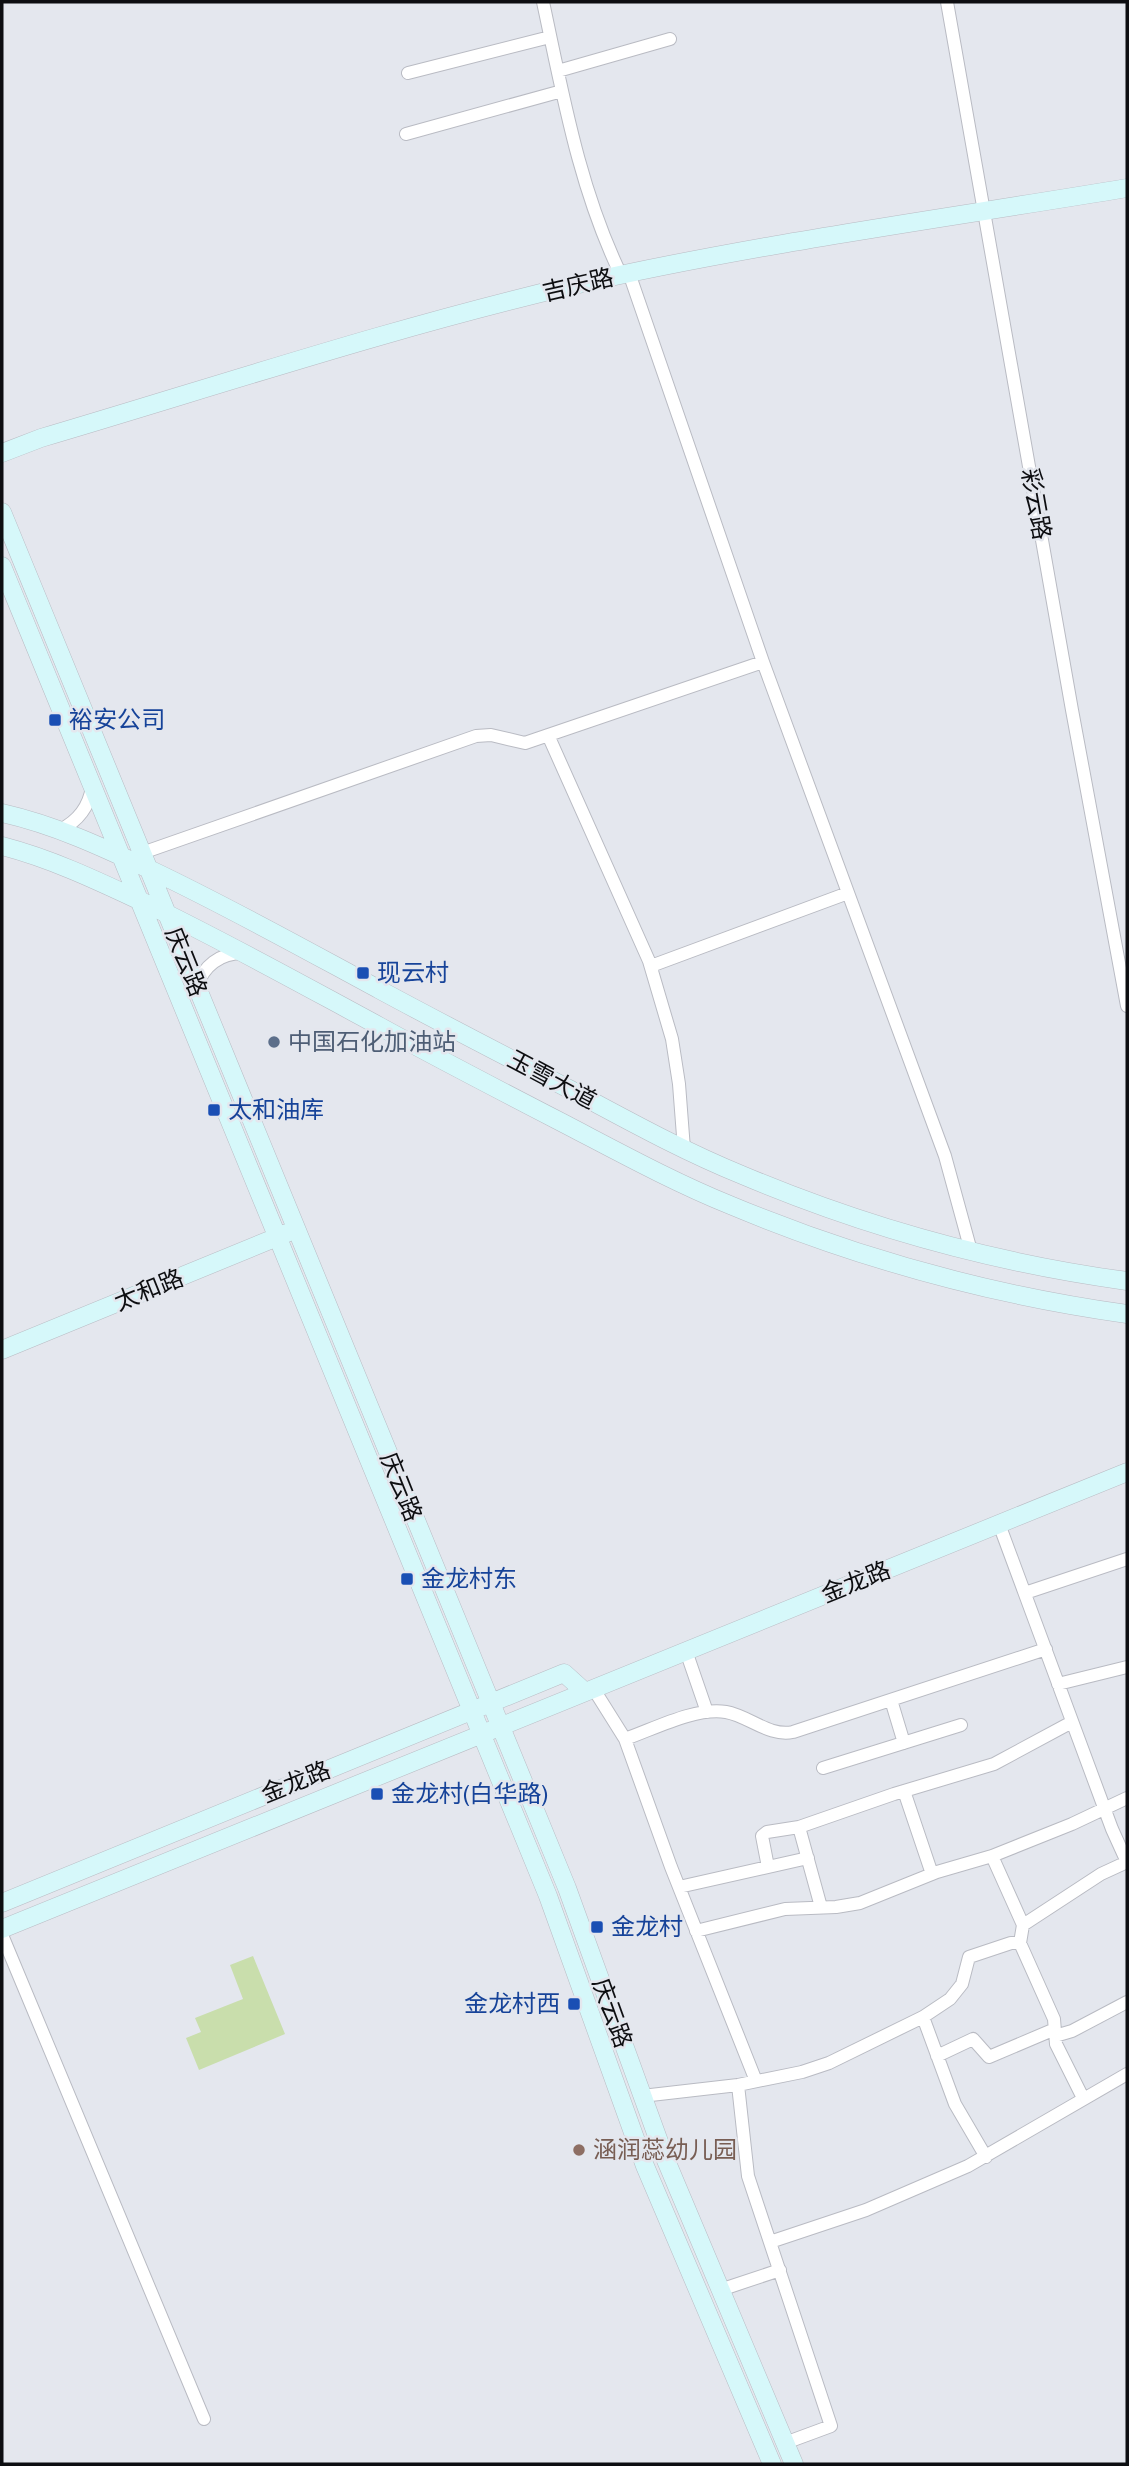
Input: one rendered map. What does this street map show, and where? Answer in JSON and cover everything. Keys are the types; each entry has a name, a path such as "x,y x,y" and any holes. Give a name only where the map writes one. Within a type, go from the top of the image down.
{"main road":[{"name":"吉庆路","path":"2,453 41,438 427,323 625,274 763,247 1127,188"},
{"name":"吉庆路","path":"2,442 41,438"},
{"name":"庆云路","path":"2,512 567,1888 681,2200 794,2464"},
{"name":"庆云路","path":"2,566 548,1896 666,2219 772,2464"},
{"name":"玉雪大道","path":"2,813 60,830 120,856 145,861 416,1010 684,1149 742,1175 825,1207 971,1251 1062,1271 1127,1281"},
{"name":"玉雪大道","path":"2,846 54,862 167,914 630,1158 730,1205 814,1238 937,1276 1030,1298 1127,1314"},
{"name":"太和路","path":"2,1350 295,1230"},
{"name":"金龙路","path":"2,1929 1127,1472"},
{"name":"金龙路","path":"2,1903 564,1673 589,1690"}],"street":[{"path":"543,2 586,192 625,274 763,662 945,1156 971,1251"},
{"name":"彩云路","path":"947,2 1127,1006"},
{"path":"408,74 550,37"},
{"path":"558,71 670,39"},
{"path":"406,134 562,91"},
{"path":"145,861 475,736 491,735 525,743 763,662"},
{"path":"548,735 651,966 672,1039 684,1149"},
{"path":"60,830 79,816 88,803 92,787"},
{"path":"651,966 848,893"},
{"path":"197,987 206,969 216,959 229,954 244,953"},
{"path":"999,1524 1127,1862 1101,1874 1023,1925"},
{"path":"1025,1593 1127,1559"},
{"path":"625,1739 706,1712 733,1714 775,1732 787,1734 1046,1649"},
{"path":"686,1651 706,1712"},
{"path":"1058,1684 1127,1667"},
{"path":"589,1690 625,1739 679,1887 756,2081"},
{"path":"891,1700 904,1743"},
{"path":"768,1867 762,1836 767,1832 799,1827 994,1764 1072,1722"},
{"path":"823,1768 961,1725"},
{"path":"904,1791 932,1874"},
{"path":"696,1931 774,1911 860,1903 932,1874 992,1856 1127,1798"},
{"path":"799,1827 821,1908"},
{"path":"992,1856 1023,1925 1020,1943 1054,2019 1056,2044 1083,2098"},
{"path":"679,1887 808,1858"},
{"path":"2,1935 204,2419"},
{"path":"642,2096 738,2085 820,2066 923,2017 955,1994 962,1984 969,1957 1011,1942 1020,1943"},
{"path":"937,2056 973,2039 989,2057 1055,2032 1072,2031 1127,2002"},
{"path":"923,2017 955,2104 986,2157"},
{"path":"771,2242 902,2196 986,2157 1127,2074"},
{"path":"738,2085 748,2176 831,2426 785,2443"},
{"path":"720,2290 780,2270"}],"green space":[{"path":"253,1956 285,2034 199,2070 186,2038 201,2032 195,2018 243,1999 230,1965"}],"place":[{"name":"裕安公司","path":"55,720"},
{"name":"现云村","path":"363,973"},
{"name":"中国石化加油站","path":"274,1042"},
{"name":"太和油库","path":"214,1110"},
{"name":"金龙村东","path":"407,1579"},
{"name":"金龙村(白华路)","path":"377,1794"},
{"name":"金龙村","path":"597,1927"},
{"name":"金龙村西","path":"574,2004"},
{"name":"涵润蕊幼儿园","path":"579,2150"}]}
